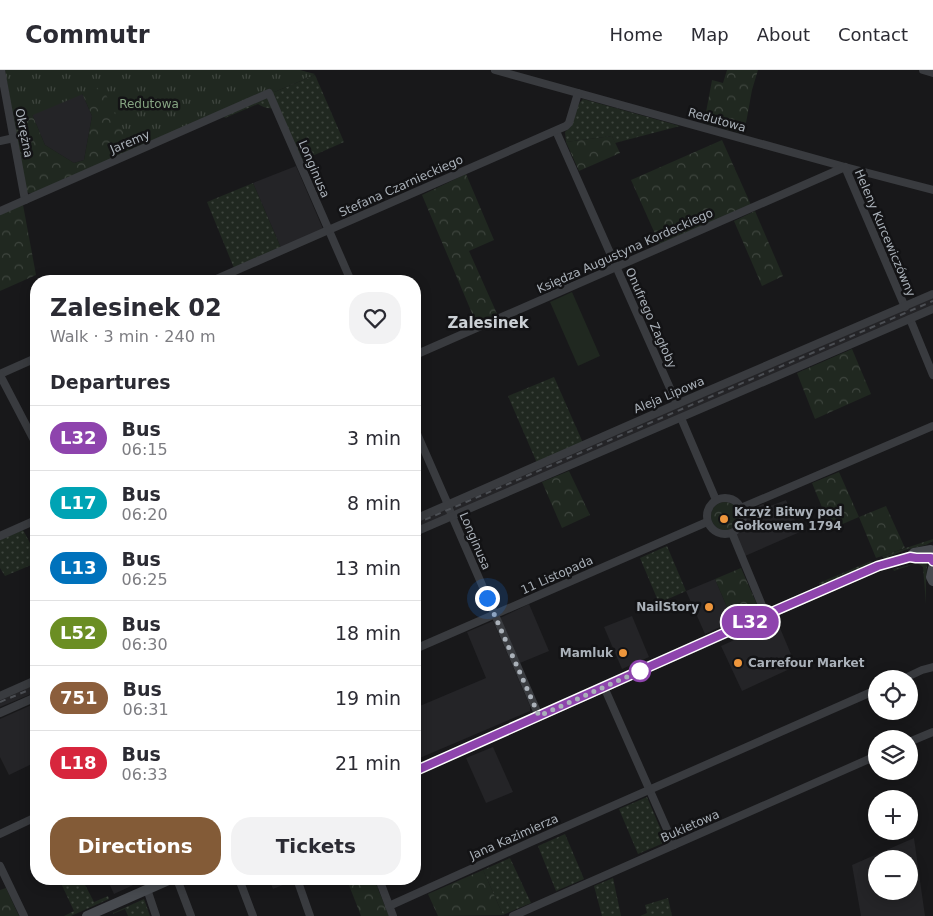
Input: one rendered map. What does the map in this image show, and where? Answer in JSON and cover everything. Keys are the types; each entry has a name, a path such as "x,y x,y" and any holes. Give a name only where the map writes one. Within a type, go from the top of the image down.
{"street":[{"name":"Okrężna","path":"1,70 26,200"},
{"name":"Redutowa","path":"495,70 933,190"},
{"path":"922,70 933,73"},
{"name":"Jaremy","path":"0,211 269,93"},
{"name":"Longinusa","path":"269,93 347,275"},
{"name":"Stefana Czarnieckiego","path":"226,275 566,126 569,123 578,93"},
{"name":"Onufrego Zagłoby","path":"556,131 677,404"},
{"path":"0,141 14,138"},
{"name":"Księdza Augustyna Kordeckiego","path":"421,352 845,167"},
{"name":"Heleny Kurcewiczówny","path":"845,167 905,307"},
{"name":"Aleja Lipowa","path":"421,517 502,480 933,294"},
{"name":"Aleja Lipowa","path":"421,529 933,310"},
{"path":"910,319 933,375"},
{"path":"30,361 0,374 30,432"},
{"path":"681,418 716,500"},
{"path":"742,508 933,426"},
{"name":"Longinusa","path":"421,443 539,716"},
{"path":"730,498 742,508 742,522 732,533 726,534 715,531 707,522 710,506 716,500 730,498"},
{"name":"11 Listopada","path":"421,646 707,522"},
{"path":"0,536 30,523"},
{"path":"732,533 766,615"},
{"path":"421,767 878,566 910,557 932,557 931,577 933,581"},
{"path":"918,672 933,667"},
{"path":"0,696 30,683"},
{"path":"604,687 674,845"},
{"name":"Jana Kazimierza","path":"389,906 868,694"},
{"path":"0,713 30,700"},
{"path":"918,738 933,732"},
{"name":"Bukietowa","path":"513,916 868,760"},
{"path":"0,834 30,820"},
{"path":"0,866 24,916"},
{"path":"87,916 157,885"},
{"path":"179,885 191,916"},
{"path":"241,885 254,916"},
{"path":"299,885 310,916"},
{"path":"381,885 393,916"},
{"path":"147,889 156,916"}],"shaded area":[{"path":"82,93 92,116 84,160 74,163 45,145 32,114"},
{"path":"296,166 323,229 281,248 253,183"},
{"path":"933,296 933,306 455,512 452,505"},
{"path":"786,500 800,532 745,556 736,535 743,525 744,512 763,504 770,506"},
{"path":"445,508 449,515 421,527 421,518"},
{"path":"715,579 733,621 705,634 686,591"},
{"path":"529,604 549,651 520,663 500,618"},
{"path":"632,616 649,657 622,669 604,627"},
{"path":"493,621 530,706 530,711 421,757 421,705 486,678 467,632"},
{"path":"777,621 796,666 742,691 721,646"},
{"path":"30,685 30,694 0,707 0,698"},
{"path":"30,706 30,765 9,775 0,757 0,719"},
{"path":"493,747 513,792 486,803 466,758"},
{"path":"909,840 914,840 916,850 886,850"},
{"path":"868,858 868,900 918,900 918,866 925,916 861,916 852,865"},
{"path":"110,885 133,885 114,894"},
{"path":"271,885 283,885 273,889"}],"green space":[{"name":"Redutowa","path":"5,70 299,70 315,74 271,92 270,90 131,149 102,86 14,123"},
{"name":"Redutowa","path":"95,70 300,70 315,75 34,193 26,191 13,123","holes":["82,93 92,116 84,160 74,163 45,145 32,114"]},
{"path":"727,70 758,70 752,90 744,134 704,123 712,80 723,83"},
{"path":"315,75 344,142 301,161 272,93"},
{"path":"267,98 273,108 265,108 258,104 225,118 223,116"},
{"path":"583,99 680,126 615,143 612,136 566,142 565,132 573,123 578,105"},
{"path":"612,136 620,153 579,171 566,142"},
{"path":"722,140 751,205 660,245 631,180"},
{"path":"466,174 494,240 469,251 498,316 477,325 422,195"},
{"path":"253,183 281,248 234,268 207,202"},
{"path":"23,205 36,275 30,275 30,278 0,291 0,214"},
{"path":"755,211 783,276 762,286 734,221"},
{"path":"572,292 600,356 578,366 550,302"},
{"path":"852,349 871,394 815,419 797,373"},
{"path":"554,377 583,443 537,463 508,396"},
{"path":"569,471 590,515 562,528 542,482"},
{"path":"839,472 859,517 831,529 812,483"},
{"path":"725,502 735,506 739,516 735,526 725,530 715,526 711,516 715,506"},
{"path":"886,506 905,548 876,558 859,517"},
{"path":"23,530 30,543 30,566 5,576 0,568 0,540"},
{"path":"933,539 933,541 926,545 905,550 884,559 882,556"},
{"path":"667,546 686,591 659,603 640,558"},
{"path":"871,561 872,564 820,585 819,583"},
{"path":"923,562 927,565 926,604 923,567 917,563"},
{"path":"915,564 894,571 893,569"},
{"path":"741,568 759,609 733,621 715,579"},
{"path":"647,797 666,842 638,854 619,809"},
{"path":"565,834 584,879 556,891 538,846"},
{"path":"510,858 531,903 503,915 483,870"},
{"path":"483,870 503,915 438,916 428,894"},
{"path":"613,878 621,916 602,916 594,886"},
{"path":"62,885 85,885 94,902 108,896 109,899 71,916 64,916 74,911"},
{"path":"349,885 376,885 389,916 361,916"},
{"path":"6,888 19,916 0,916 0,890"},
{"path":"668,898 672,916 640,916 647,913 645,905"},
{"path":"144,899 150,916 128,916 125,909 113,914 113,913"}],"railway":[{"path":"421,521 933,301"},
{"path":"0,702 30,690"}],"bus line":[{"name":"L32","path":"421,768 878,566 910,557 931,558 933,561"}],"place":[{"name":"Krzyż Bitwy pod Gołkowem 1794","path":"724,519"},
{"name":"NailStory","path":"709,607"},
{"name":"Mamluk","path":"623,653"},
{"name":"Carrefour Market","path":"738,663"}],"district":[{"name":"Zalesinek","path":"488,323"}],"route":[{"path":"487,598 539,716 640,671"}]}
